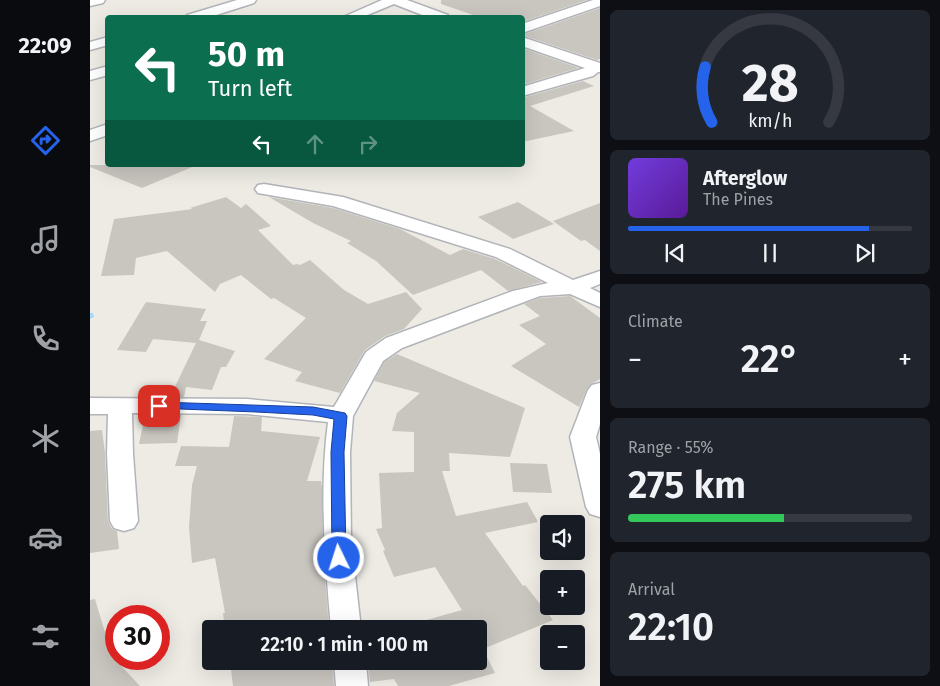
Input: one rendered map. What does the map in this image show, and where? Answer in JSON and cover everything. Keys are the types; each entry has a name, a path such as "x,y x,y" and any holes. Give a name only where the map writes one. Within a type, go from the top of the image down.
{"street":[{"path":"90,2 99,0"},
{"path":"202,15 250,0"},
{"path":"354,15 394,0 435,15"},
{"path":"525,28 600,2"},
{"path":"90,46 105,42"},
{"path":"525,42 597,67"},
{"path":"525,91 588,73 597,67"},
{"path":"90,76 105,71"},
{"path":"90,136 105,130"},
{"path":"264,189 336,201 503,253 529,264 570,288 600,302"},
{"path":"345,620 337,540 337,452 340,416 374,358 394,343 520,295 539,290 570,288 600,278"},
{"path":"600,390 583,437 600,507"},
{"path":"90,406 218,406 313,411 340,416"},
{"path":"120,406 120,454 124,521"},
{"path":"351,670 352,686"}],"building":[{"path":"441,0 587,0 525,21 525,15 473,15 441,4"},
{"path":"600,8 600,59 597,60 525,36 525,34"},
{"path":"525,49 576,67 578,68 525,84"},
{"path":"583,81 594,86 530,106 574,131 525,141 525,97"},
{"path":"90,165 105,165 105,167 192,167 142,188 90,167"},
{"path":"226,197 241,208 246,204 271,226 258,230 293,265 300,265 310,260 344,290 368,304 406,292 422,309 404,329 385,336 365,350 340,393 295,381 302,372 264,359 306,318 274,298 271,299 241,275 220,284 215,292 167,251 136,258 134,275 101,276 114,219 193,209 190,208"},
{"path":"269,197 333,208 400,229 450,255 463,249 495,259 542,282 508,291 481,270 413,295 376,261 347,243 351,241 313,223"},
{"path":"518,202 554,224 513,239 478,217"},
{"path":"600,203 600,251 585,240 581,241 553,221"},
{"path":"570,296 600,318 600,379 591,384 587,389 579,407 511,366 546,344 519,325 540,316 524,304 540,298"},
{"path":"146,302 206,309 200,321 207,321 199,340 235,351 226,367 221,367 212,390 186,387 184,397 170,397 196,343 153,339 146,352 117,350"},
{"path":"397,354 525,408 510,457 449,453 450,471 442,471 456,516 527,502 538,522 485,533 523,586 525,585 540,604 540,615 549,615 553,620 487,647 487,620 426,620 462,610 435,567 394,577 376,529 382,528 379,473 414,472 414,432 392,431 397,413 420,393 374,381 384,362"},
{"path":"145,415 181,415 177,443 139,444"},
{"path":"234,416 262,417 261,431 320,437 307,481 321,481 322,487 323,551 328,620 224,620 223,613 225,613 215,558 192,563 189,527 192,485 197,466 175,466 181,446 229,447"},
{"path":"102,430 108,521 112,529 117,531 119,549 90,553 90,431"},
{"path":"510,463 547,464 552,493 513,492"},
{"path":"95,599 105,633 105,670 125,670 140,686 90,686 90,600"},
{"path":"487,657 495,673 449,686 398,686 394,679 370,682 369,670 487,670"},
{"path":"231,670 333,670 334,686 233,686"}],"route":[{"path":"159,406 218,406 313,411 340,416 337,452 337,540 339,558"}]}
